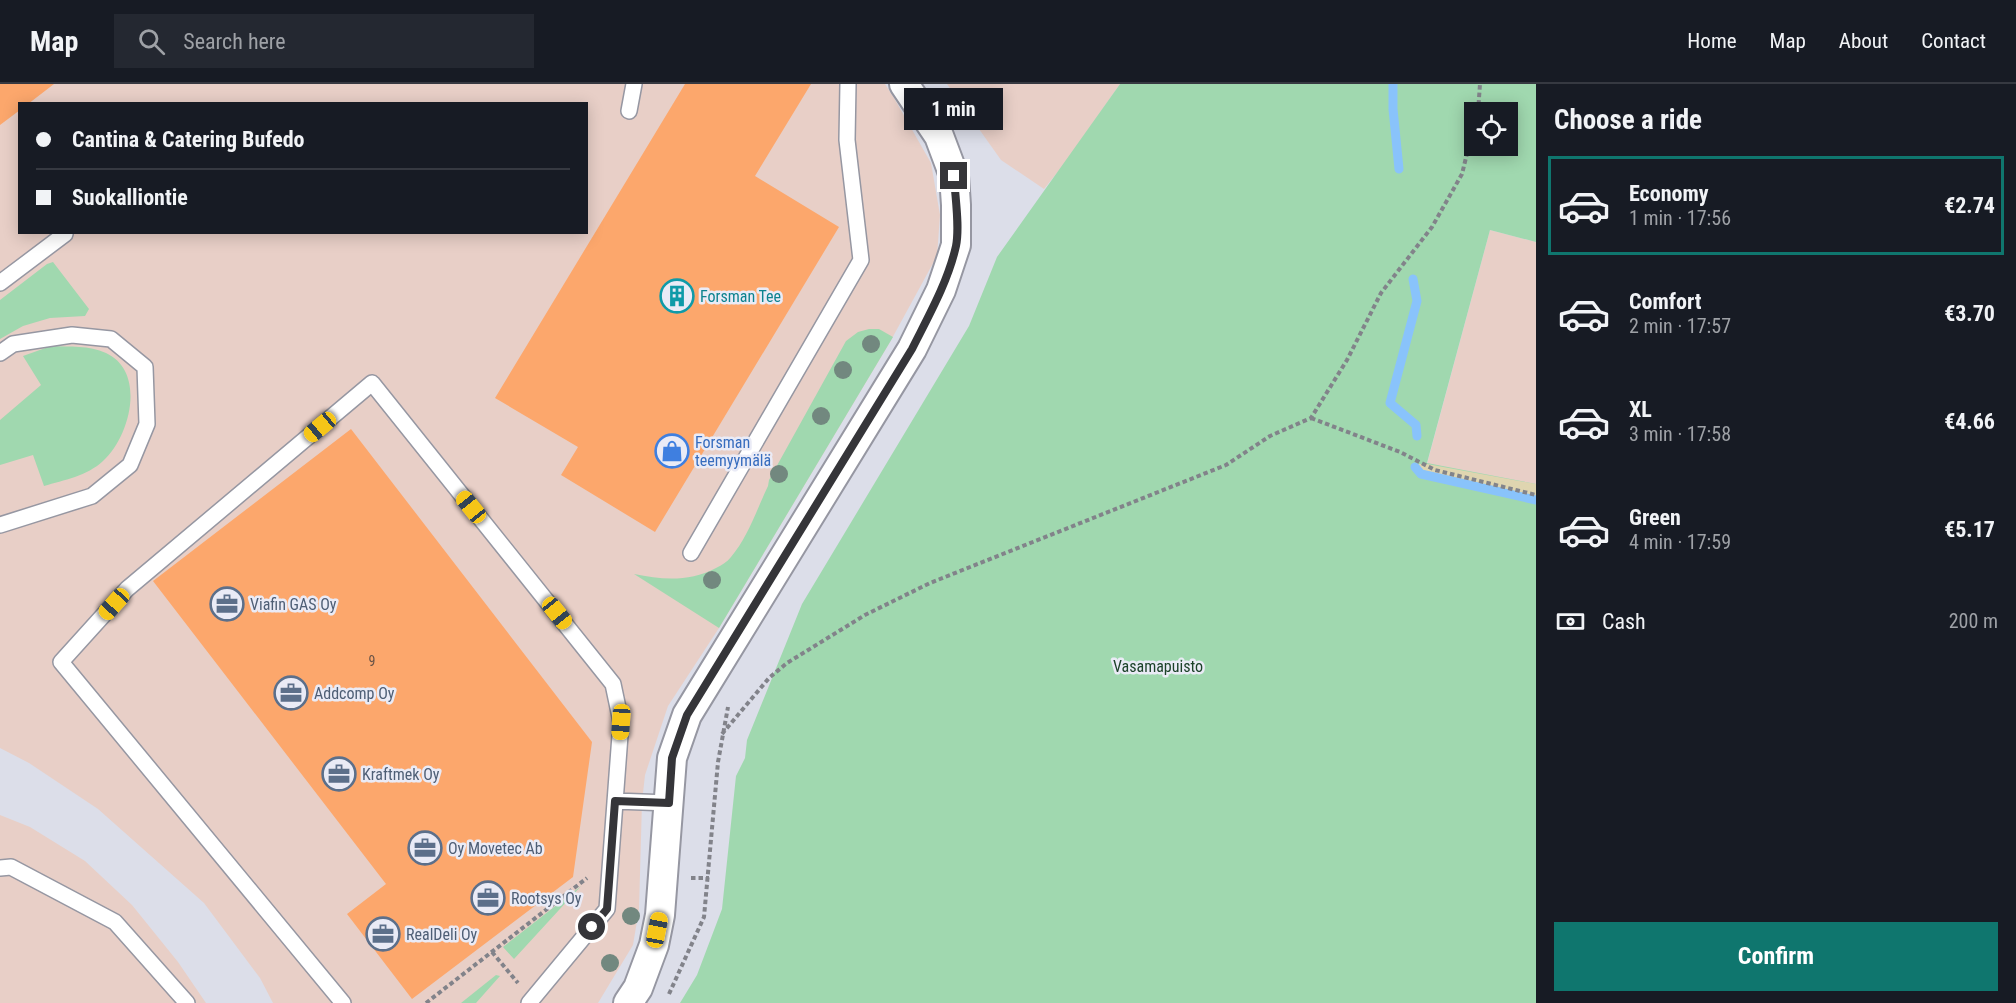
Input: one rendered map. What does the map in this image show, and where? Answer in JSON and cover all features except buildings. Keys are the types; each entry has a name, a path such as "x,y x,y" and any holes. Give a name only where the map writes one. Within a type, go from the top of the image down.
{"street":[{"path":"628,1003 638,988 654,945 660,915 672,758 687,715 912,349 941,290 956,245 954,176 939,136 904,84"}],"lane":[{"path":"629,111 633,84"},
{"path":"691,553 861,260 847,140 848,84"},
{"path":"0,283 65,234"},
{"path":"0,353 13,344 72,334 111,339 145,367 147,424 130,465 92,496 0,525"},
{"path":"343,1003 61,662 127,589 372,383 613,684 621,722 607,909 529,1003"},
{"path":"615,801 669,803"},
{"path":"0,868 11,867 115,922 187,1003"}],"path":[{"path":"1479,102 1480,84"},
{"path":"668,995 704,917 722,734 769,678 787,663 865,615 930,584 1226,465 1270,436 1311,418 1347,360 1381,293 1432,227 1462,174 1466,156"},
{"path":"1311,418 1400,452 1435,470 1536,495"},
{"path":"426,1003 592,874"},
{"path":"682,878 709,878"},
{"path":"492,952 504,968"}],"shaded area":[{"path":"0,84 885,84 931,163 940,215 937,256 890,342 719,628 668,706 645,775 639,909 633,945 598,1003 273,1003 260,978 204,903 98,809 29,763 0,748"},
{"path":"947,84 1120,84 1044,189 1001,160"},
{"path":"1490,230 1536,242 1536,484 1427,464"},
{"path":"0,815 30,827 85,861 132,905 178,962 206,1003 0,1003"}],"green space":[{"name":"Vasamapuisto","path":"1120,84 1536,84 1536,242 1490,230 1427,463 1536,484 1536,1003 680,1003 697,975 722,909 736,776 745,758 747,740 802,604 969,326 997,257"},
{"path":"53,262 89,309 85,316 50,318 23,326 0,339 0,300 47,264"},
{"path":"879,329 893,337 719,628 634,574 655,578 686,578 706,573 729,559 747,532 769,480 846,341 858,332"},
{"path":"51,346 93,349 106,353 119,362 127,375 130,405 121,437 103,461 83,474 44,486 33,455 0,465 0,420 41,385 23,356"},
{"path":"581,886 514,959 503,947"},
{"path":"496,975 500,976 476,1003 461,1003"}],"sand":[{"path":"1418,464 1536,484 1536,497 1422,470"}],"waterway":[{"path":"1393,84 1399,169"},
{"path":"1413,279 1417,301 1390,403 1416,425 1417,436"},
{"path":"1415,467 1421,474 1536,500"}],"place":[{"name":"Forsman Tee","path":"677,296"},
{"name":"Forsman teemyymälä","path":"672,451"},
{"name":"Viafin GAS Oy","path":"227,604"},
{"name":"Addcomp Oy","path":"291,693"},
{"name":"Kraftmek Oy","path":"339,774"},
{"name":"Oy Movetec Ab","path":"425,848"},
{"name":"Rootsys Oy","path":"488,898"},
{"name":"RealDeli Oy","path":"383,934"}],"route":[{"path":"592,927 607,909 615,801 669,803 672,758 687,715 912,349 941,290 956,245 954,176"}]}
